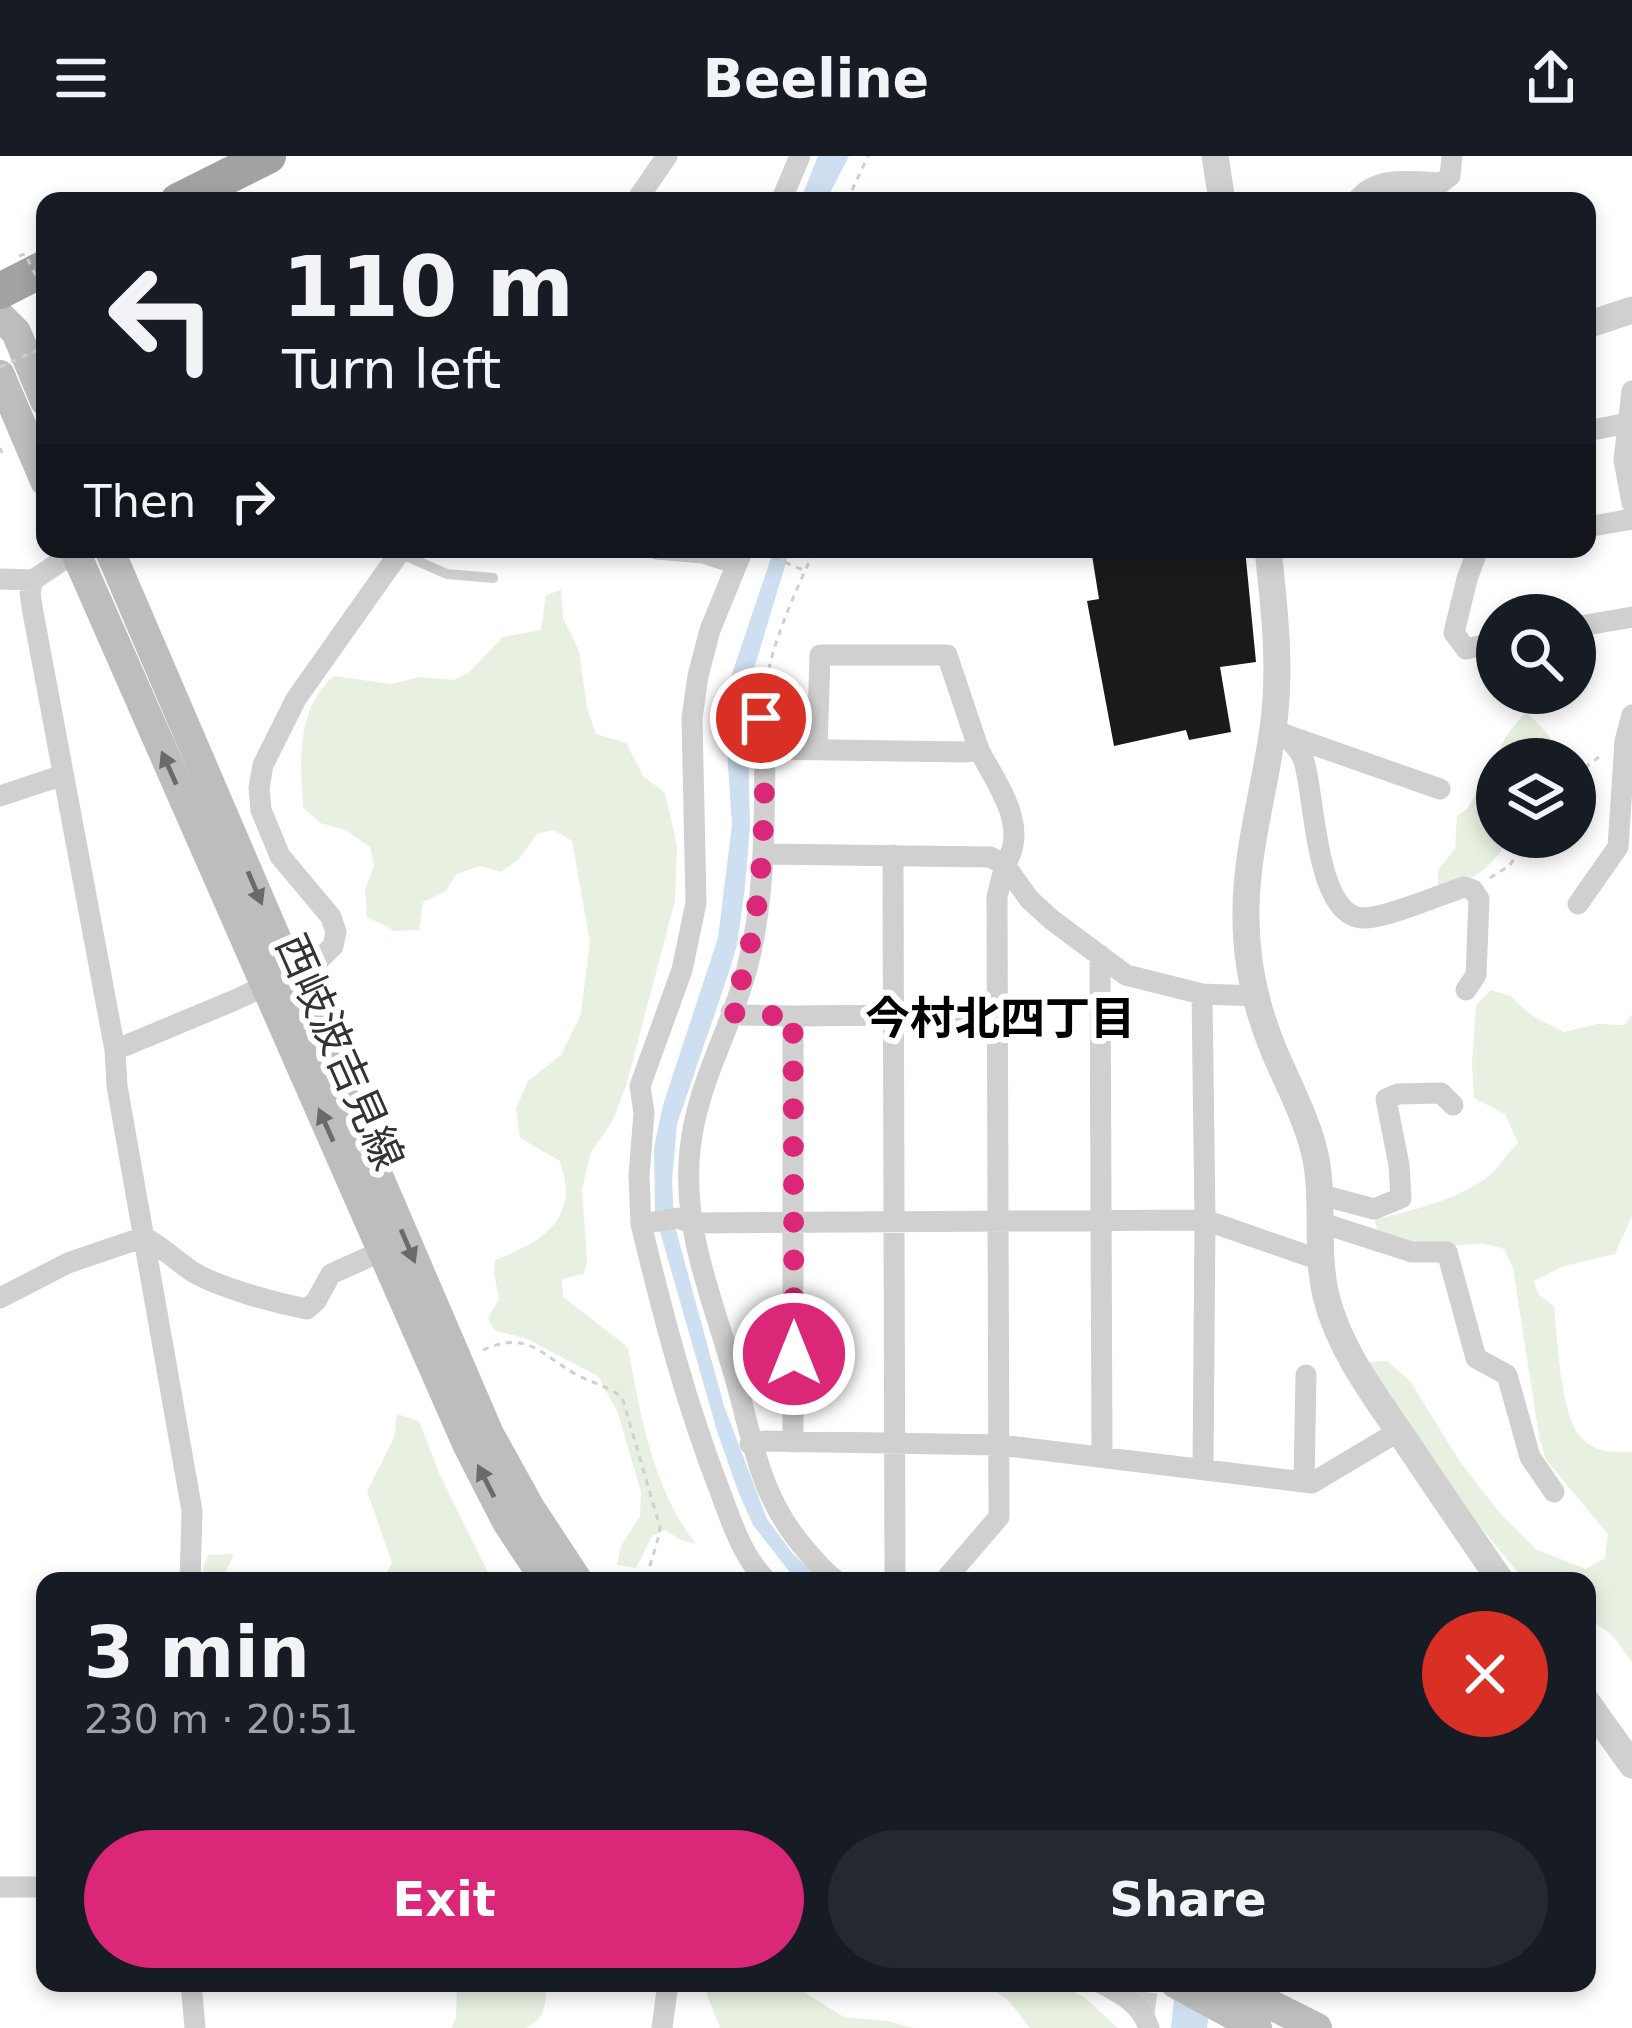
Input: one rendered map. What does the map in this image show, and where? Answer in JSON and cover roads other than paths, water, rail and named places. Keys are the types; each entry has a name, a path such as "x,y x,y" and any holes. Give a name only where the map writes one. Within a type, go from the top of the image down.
{"highway":[{"path":"196,192 268,156"},
{"path":"0,291 32,262"}],"main road":[{"path":"0,316 16,332 36,380"},
{"path":"0,371 36,459"},
{"name":"西岐波吉見線","path":"79,558 489,1434 572,1572"},
{"name":"西岐波吉見線","path":"113,558 382,1251 468,1446 507,1522 540,1572"},
{"path":"1225,1996 1257,2028"},
{"path":"1225,1996 1317,2028"}],"street":[{"path":"641,192 667,156"},
{"path":"1215,156 1221,192"},
{"path":"1365,192 1393,182 1442,183 1450,176 1453,156"},
{"path":"784,192 793,160"},
{"path":"1596,322 1632,310"},
{"path":"1632,392 1624,460 1632,503"},
{"path":"1596,428 1628,423"},
{"path":"1596,525 1632,519"},
{"path":"0,579 33,580 64,558"},
{"path":"115,1050 325,957 333,946 336,932 331,917 280,856 261,810 259,788 263,765 296,699 395,558"},
{"path":"743,558 710,630 698,676 692,718 696,903 682,970 640,1086 644,1114 639,1176 645,1223 689,1407 734,1528 757,1572"},
{"path":"1269,558 1280,731 1251,848 1247,885 1248,950 1256,996 1315,1152 1319,1259 1337,1329 1364,1382 1495,1572"},
{"path":"1475,558 1454,633 1466,649 1476,647"},
{"path":"33,580 32,607 115,1050 117,1087 192,1511 192,1572"},
{"path":"1596,623 1632,617"},
{"path":"818,750 820,655 947,655 979,750 1014,820 1014,851 1005,865 998,897 998,1517 952,1572"},
{"path":"1578,904 1618,847 1625,741 1632,716"},
{"path":"1280,731 1440,789"},
{"path":"1280,731 1304,758 1319,850 1338,906 1351,917 1370,919 1464,887 1473,890 1479,899 1476,974 1466,989"},
{"path":"825,1572 796,1538 768,1490 684,1220 696,1107 750,956 764,854 765,749 979,750"},
{"path":"0,796 63,775"},
{"path":"764,854 990,857 1005,865 1029,899 1052,920 1126,974 1202,994 1256,996"},
{"path":"893,855 895,1572"},
{"path":"1100,955 1102,1456"},
{"path":"1202,994 1203,1469"},
{"path":"731,1012 893,1017 998,1014"},
{"path":"793,1016 793,1442"},
{"path":"1318,1208 1374,1209 1402,1198 1385,1099 1398,1094 1441,1094 1453,1105"},
{"path":"1318,1208 1412,1252 1447,1252 1476,1358 1508,1375 1530,1457 1554,1492"},
{"path":"645,1223 1205,1220 1319,1259"},
{"path":"0,1298 68,1263 144,1237 193,1272 271,1302 307,1310 331,1274 382,1251"},
{"path":"1304,1482 1306,1375"},
{"path":"750,1444 1000,1444 1312,1483 1399,1431"},
{"path":"1596,1715 1632,1765"},
{"path":"0,1886 36,1887"},
{"path":"192,1992 195,2028"},
{"path":"662,2028 667,1992"},
{"path":"1118,1992 1144,2013 1149,2028"}],"lane":[{"path":"414,558 447,574 493,578"}],"water":[{"path":"818,156 849,156 831,192 804,192"},
{"path":"771,558 787,558 741,712 748,739 750,826 737,945 677,1124 672,1181 674,1223 724,1406 767,1519 793,1554 814,1572 790,1572 753,1525 717,1431 655,1214 654,1148 663,1105 718,938 732,825 726,735 729,683"}],"waterway":[{"path":"1189,2028 1193,1992"}],"tunnel":[{"path":"1144,2013 1147,1992"}],"district":[{"name":"今村北四丁目","path":"1000,1018"}]}
